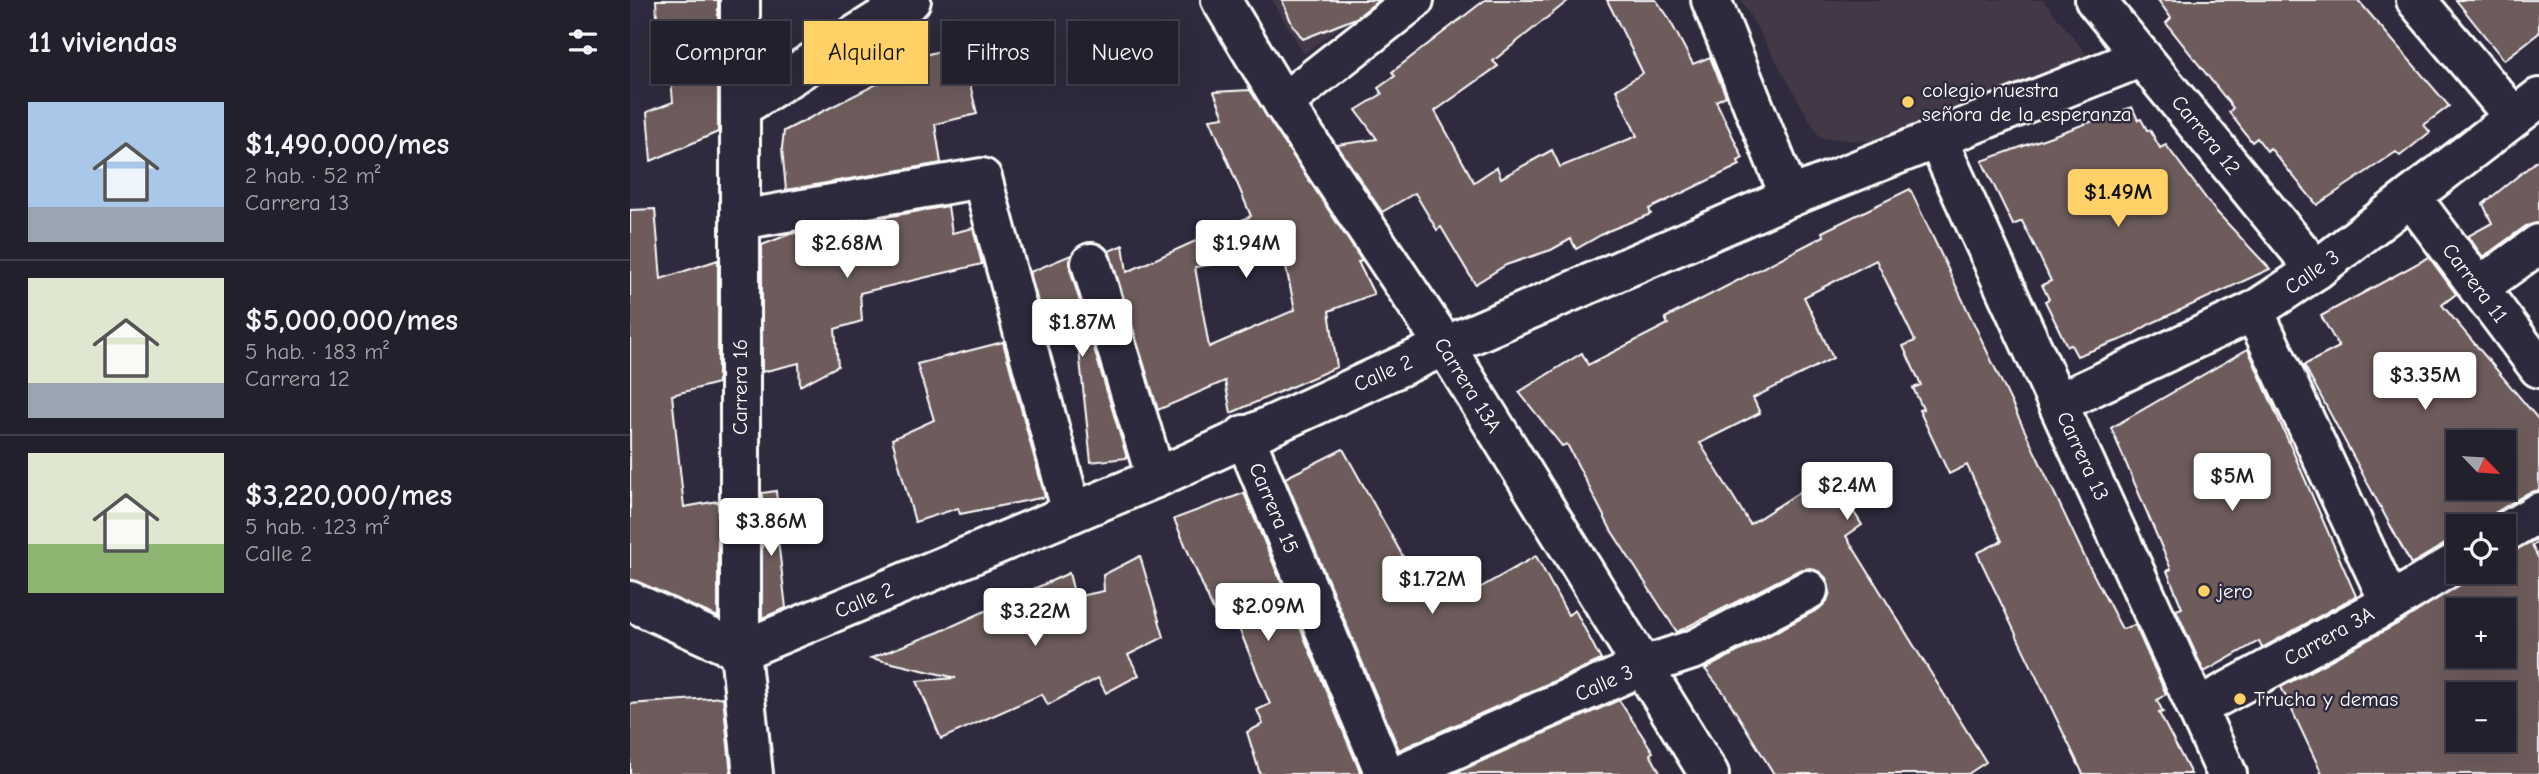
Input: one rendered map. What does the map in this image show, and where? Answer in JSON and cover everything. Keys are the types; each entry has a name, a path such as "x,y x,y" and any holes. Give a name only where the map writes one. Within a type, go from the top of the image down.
{"street":[{"name":"Carrera 16","path":"740,0 740,651 753,774"},
{"path":"740,108 911,0"},
{"name":"Carrera 13A","path":"1221,0 1283,103 1445,346 1640,667 1709,774"},
{"path":"1283,103 1414,0"},
{"path":"1711,0 1790,197"},
{"name":"Carrera 12","path":"2095,0 2316,270"},
{"path":"2416,0 2526,107"},
{"name":"Calle 2","path":"740,651 1156,478 1244,435 1790,197 2141,57"},
{"name":"Calle 3","path":"2058,403 2254,311 2316,270 2526,107"},
{"name":"Carrera 13","path":"1937,139 2227,774"},
{"path":"740,220 982,177 1072,513"},
{"name":"Carrera 11","path":"2411,197 2539,368"},
{"path":"2478,288 2539,244"},
{"path":"1091,263 1156,478"},
{"path":"2254,311 2390,603"},
{"name":"Carrera 15","path":"1244,435 1385,774"},
{"path":"2516,526 2539,512"},
{"name":"Carrera 3A","path":"2197,708 2390,603 2446,569"},
{"name":"Calle 3","path":"1399,774 1640,667 1695,649 1808,590"},
{"path":"630,601 740,651"}],"shaded area":[{"path":"1272,0 1375,0 1304,54"},
{"name":"colegio nuestra señora de la esperanza","path":"1741,0 2043,0 2096,66 1922,145 1820,138"}],"building":[{"path":"656,0 718,0 718,21 657,21"},
{"path":"1282,0 1379,0 1356,18 1303,39 1292,24"},
{"path":"1485,0 1569,0 1493,61 1498,66 1435,111 1474,182 1497,167 1501,178 1552,150 1560,167 1637,136 1616,90 1643,73 1607,0 1656,0 1693,64 1710,57 1726,96 1716,101 1743,158 1738,161 1740,165 1649,209 1651,214 1608,231 1576,249 1571,239 1551,250 1506,265 1475,284 1441,227 1437,230 1415,193 1382,212 1337,145 1377,139 1356,110 1382,94 1378,88 1395,76 1392,72"},
{"path":"2158,0 2358,0 2449,106 2424,125 2430,132 2400,156 2396,152 2317,205 2270,148 2267,151 2257,138 2252,142 2229,112 2233,108 2166,23 2171,18"},
{"path":"2456,0 2539,0 2539,33 2504,60"},
{"path":"942,51 942,84 970,84 977,114 935,124 941,163 786,190 782,148 784,131 877,84 928,84 928,54"},
{"path":"671,84 718,84 718,132 651,161 647,112 673,102"},
{"path":"1250,90 1362,261 1358,262 1374,294 1329,311 1337,367 1231,413 1225,381 1158,410 1109,251 1123,245 1127,272 1251,216 1210,119 1224,117 1214,92","holes":["1283,253 1295,310 1209,347 1195,267"]},
{"path":"2132,107 2138,120 2141,119 2147,130 2150,130 2160,148 2166,145 2214,209 2270,269 2150,324 2128,337 2077,356 2071,345 2067,346 2045,301 2049,299 2042,285 2051,281 2036,249 2022,221 2013,225 1982,161"},
{"path":"2539,159 2539,223 2526,226 2483,257 2468,236 2492,223 2483,204"},
{"path":"1910,189 2089,566 2122,629 2135,625 2166,694 2157,700 2163,712 2159,713 2191,774 2083,774 1977,553 2002,541 1967,465 1949,474 1919,410 1923,409 1913,388 1921,385 1903,346 1915,341 1876,260 1804,297 1833,358 1753,398 1760,413 1700,443 1750,524 1823,477 1827,483 1833,479 1862,525 1846,536 1986,762 1968,774 1774,774 1724,693 1705,669 1819,609 1827,601 1830,592 1827,579 1810,568 1799,570 1677,632 1611,530 1567,444 1562,446 1519,392 1582,353 1588,365 1668,324 1665,318 1824,236 1822,232"},
{"path":"948,206 952,233 973,228 982,264 860,293 862,321 835,329 838,366 800,386 799,363 762,372 762,245 790,234"},
{"path":"655,209 661,279 718,260 718,383 672,395 684,507 718,501 718,617 630,579 630,210"},
{"path":"1071,255 1070,269 1127,458 1091,462 1074,304 1042,317 1030,272"},
{"path":"2429,257 2456,294 2442,305 2539,420 2539,490 2528,493 2493,514 2446,514 2446,543 2411,564 2304,365 2339,347 2321,316"},
{"path":"1003,342 1045,497 960,514 958,508 915,522 892,439 934,420 917,364"},
{"path":"2248,349 2356,596 2262,648 2259,641 2204,672 2176,610 2182,608 2167,571 2171,569 2111,428"},
{"path":"1343,449 1420,587 1446,573 1460,599 1536,556 1568,615 1575,610 1601,660 1399,750 1285,478"},
{"path":"776,491 780,531 777,531 786,608 762,618 762,493"},
{"path":"1244,493 1361,774 1260,774 1247,732 1263,724 1257,710 1270,704 1229,604 1214,612 1174,519"},
{"path":"2539,538 2539,542 2532,546 2539,559 2539,774 2322,774 2281,687 2401,622 2460,584 2516,584 2516,549"},
{"path":"1140,556 1164,637 1128,655 1139,675 1106,693 1098,678 1048,705 1042,694 941,739 917,681 956,678 871,658 939,632 1069,573 1075,597 1104,591 1103,575"},
{"path":"723,697 731,774 630,774 630,704"},
{"path":"1619,700 1653,752 1650,754 1661,774 1453,774"}],"place":[{"name":"colegio nuestra señora de la esperanza","path":"1908,102"},
{"name":"jero","path":"2204,591"},
{"name":"Trucha y demas","path":"2240,699"}]}
